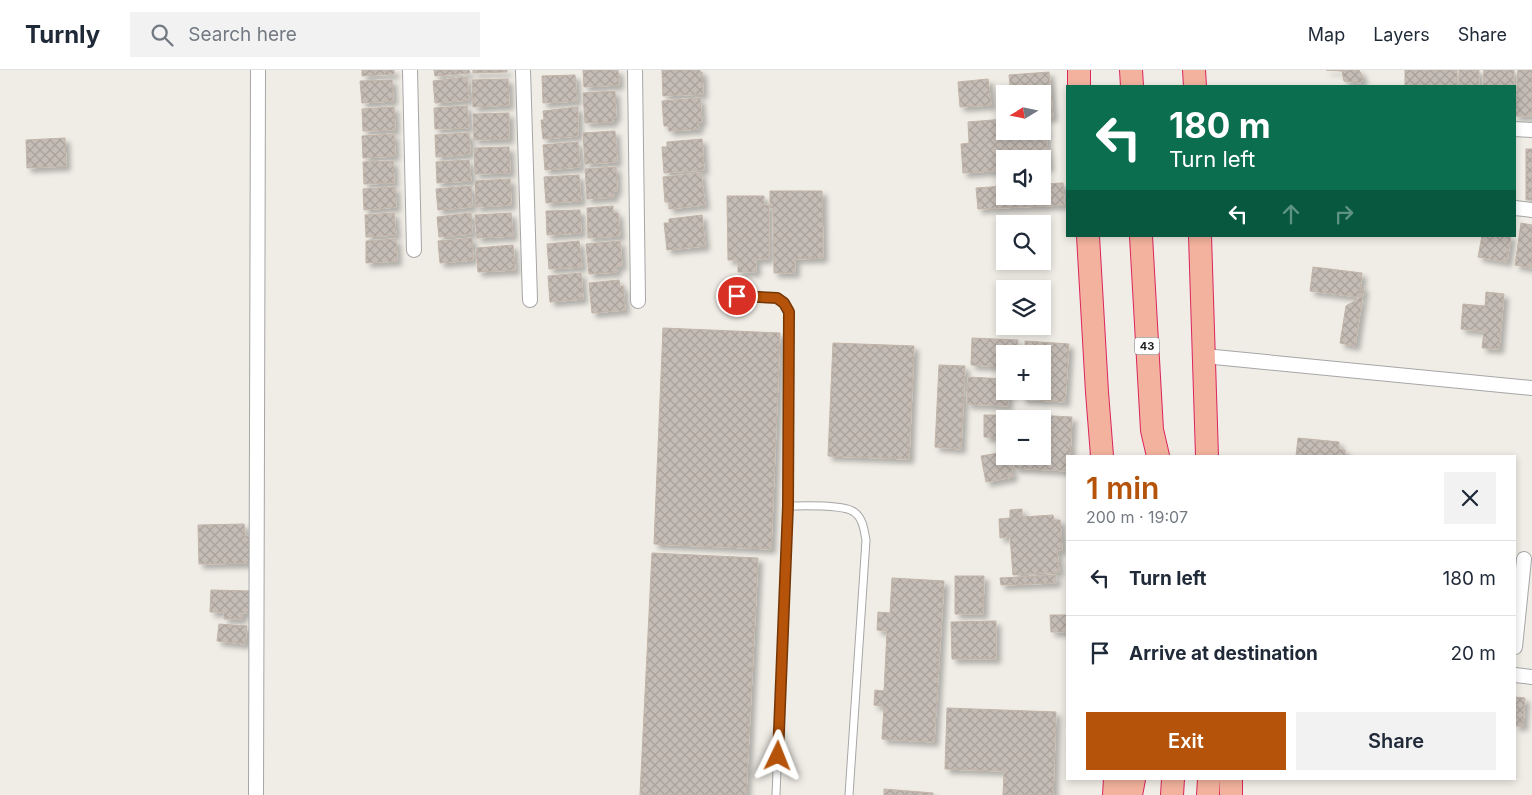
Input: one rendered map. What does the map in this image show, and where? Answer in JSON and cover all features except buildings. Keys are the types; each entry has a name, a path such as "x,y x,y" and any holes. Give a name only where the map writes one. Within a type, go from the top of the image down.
{"highway":[{"path":"1079,70 1080,85"},
{"path":"1131,70 1132,85"},
{"path":"1194,70 1195,85"},
{"path":"1088,237 1102,455"},
{"name":"43","path":"1141,237 1152,455"},
{"path":"1200,237 1207,455"},
{"name":"43","path":"1152,430 1158,455"},
{"path":"1114,795 1115,780"},
{"path":"1131,795 1134,780"},
{"path":"1172,795 1173,780"},
{"path":"1208,795 1209,780"},
{"path":"1231,780 1231,795"}],"street":[{"path":"256,795 258,70"},
{"path":"410,70 414,250"},
{"path":"523,70 530,300"},
{"path":"634,70 638,301"},
{"path":"1516,129 1532,130"},
{"path":"1516,208 1532,210"},
{"path":"1204,356 1532,388"},
{"path":"1516,637 1524,559"},
{"path":"1516,675 1532,677"}],"lane":[{"path":"737,296 777,298 784,303 789,312 788,506 776,795"},
{"path":"788,506 840,507 854,511 863,523 866,540 849,795"}],"route":[{"path":"737,296 777,298 784,303 789,312 788,506 778,756"}]}
